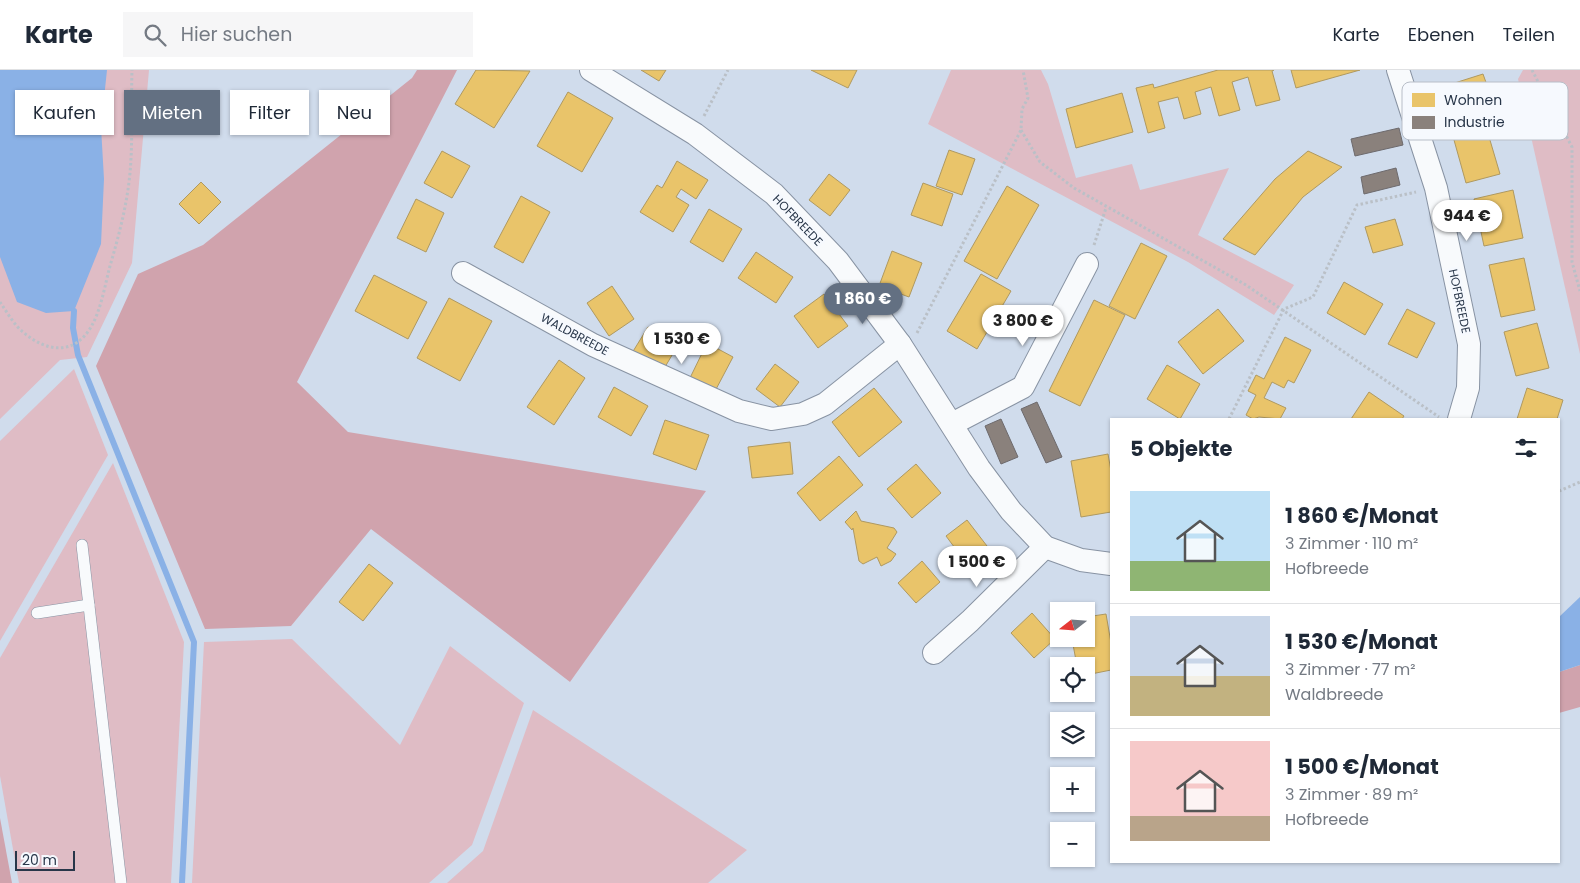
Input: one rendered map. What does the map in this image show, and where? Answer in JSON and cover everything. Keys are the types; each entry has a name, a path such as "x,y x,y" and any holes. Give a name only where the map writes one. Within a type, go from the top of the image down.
{"street":[{"name":"HOFBREEDE","path":"591,70 695,134 774,194 838,262 900,344 979,468 1011,511 1045,547 1081,560 1110,564"},
{"name":"HOFBREEDE","path":"1422,140 1436,188 1469,344 1468,388 1458,418"},
{"path":"952,424 1023,387 1087,264"},
{"name":"WALDBREEDE","path":"463,273 593,346 739,411 772,419 803,414 825,404 900,344"},
{"path":"934,653 970,622 1045,547"}],"lane":[{"path":"82,545 121,883"},
{"path":"38,612 89,605"}],"path":[{"path":"0,302 22,332 43,347 58,348 68,346 82,340 92,326 107,279 125,209 130,171 132,70"},
{"path":"695,134 728,70"},
{"path":"900,344 916,335 1021,130 1022,109 1028,98 1023,70"},
{"path":"1532,70 1538,82"},
{"path":"1021,130 1040,162 1074,188 1106,208 1158,234 1284,309 1441,418"},
{"path":"1568,139 1572,147 1572,262 1580,292"},
{"path":"1230,418 1284,309 1314,297 1357,205 1436,188"},
{"path":"1087,264 1106,208"},
{"path":"1560,491 1580,482"}],"shaded area":[{"path":"0,70 149,70 147,90 124,90 124,135 143,135 132,263 87,357 60,360 0,419"},
{"path":"417,70 457,70 297,382 348,432 706,491 570,682 371,529 291,626 205,629 96,366 138,274 203,245 341,135 390,135 390,96 412,78"},
{"path":"951,70 1041,70 1048,84 1076,178 1132,164 1140,190 1229,168 1198,235 1294,285 1274,315 1188,262 928,124"},
{"path":"1523,70 1580,70 1580,354 1532,140 1568,140 1568,82 1519,82 1518,79"},
{"path":"74,369 108,455 0,641 0,441"},
{"path":"113,463 184,642 171,883 19,883 0,776 0,658"},
{"path":"292,639 400,745 450,646 524,703 472,845 429,883 192,883 204,642"},
{"path":"1580,665 1580,707 1560,713 1560,672"},
{"path":"533,710 747,850 708,883 447,883 483,851"},
{"path":"0,818 12,883 0,883"}],"water":[{"path":"0,70 107,70 105,90 15,90 15,135 101,135 104,179 101,244 74,311 46,313 17,302 0,257"},
{"path":"1580,597 1580,665 1560,672 1560,616"}],"building: Wohnen":[{"path":"476,70 530,71 494,128 455,104"},
{"path":"641,70 666,70 659,81"},
{"path":"811,70 857,70 848,88"},
{"path":"1218,70 1274,70 1272,71 1280,100 1256,106 1248,77 1232,82 1240,110 1219,116 1211,87 1195,92 1201,114 1184,119 1178,97 1158,102 1165,128 1148,133 1136,88 1153,84 1154,88"},
{"path":"1291,70 1360,70 1296,88"},
{"path":"1483,74 1486,82 1458,82"},
{"path":"568,92 613,118 582,172 537,146"},
{"path":"1122,93 1133,132 1076,148 1066,109"},
{"path":"1454,140 1490,140 1500,174 1466,183"},
{"path":"949,150 975,159 962,195 936,186"},
{"path":"442,151 470,166 452,198 424,183"},
{"path":"1308,151 1342,167 1303,197 1255,255 1223,239 1275,179"},
{"path":"677,161 708,180 696,199 681,189 676,197 689,205 673,232 640,212 657,185 662,188"},
{"path":"829,174 850,190 830,216 809,200"},
{"path":"201,182 221,202 199,224 179,204"},
{"path":"923,183 953,194 942,226 911,215"},
{"path":"1007,186 1039,205 997,279 964,261"},
{"path":"1513,190 1523,238 1484,246 1474,199"},
{"path":"521,196 550,212 523,263 494,247"},
{"path":"416,199 444,213 426,252 397,238"},
{"path":"709,209 742,229 723,262 690,242"},
{"path":"1395,219 1403,245 1373,253 1365,227"},
{"path":"1141,243 1167,256 1135,319 1109,306"},
{"path":"892,251 922,263 909,297 879,286"},
{"path":"756,252 793,277 776,303 738,278"},
{"path":"1524,258 1535,310 1501,317 1489,265"},
{"path":"981,274 1011,291 977,349 947,331"},
{"path":"374,275 427,302 408,339 355,311"},
{"path":"1344,282 1383,304 1365,335 1327,313"},
{"path":"612,286 634,319 609,336 587,303"},
{"path":"824,294 848,326 818,348 794,316"},
{"path":"449,298 492,321 460,381 417,358"},
{"path":"1094,300 1125,315 1080,406 1049,391"},
{"path":"1218,309 1244,341 1203,374 1178,342"},
{"path":"1407,309 1435,323 1417,358 1388,344"},
{"path":"1537,323 1549,368 1516,376 1504,332"},
{"path":"648,327 678,345 662,372 632,353"},
{"path":"1285,337 1311,350 1294,383 1288,380 1284,388 1272,382 1264,398 1286,408 1281,418 1251,418 1246,415 1256,395 1248,391 1256,375 1264,379"},
{"path":"707,343 733,357 714,393 689,380"},
{"path":"559,360 585,378 554,425 527,407"},
{"path":"775,364 799,382 780,407 756,389"},
{"path":"1167,365 1200,384 1181,418 1147,399"},
{"path":"614,387 648,406 631,436 598,417"},
{"path":"874,388 902,422 859,457 832,422"},
{"path":"1527,388 1563,400 1557,418 1517,418"},
{"path":"1369,392 1404,416 1403,418 1352,418"},
{"path":"665,420 709,435 696,470 653,454"},
{"path":"790,442 793,474 752,478 748,447"},
{"path":"1108,454 1110,465 1110,512 1081,517 1071,461"},
{"path":"839,456 863,485 820,521 797,493"},
{"path":"916,464 941,493 912,518 887,489"},
{"path":"856,511 861,521 894,528 897,532 887,548 896,554 891,561 881,566 877,557 863,564 859,561 853,528 852,530 845,522"},
{"path":"967,520 997,559 975,575 946,536"},
{"path":"922,561 940,582 916,603 898,583"},
{"path":"369,564 393,583 363,621 339,602"},
{"path":"1032,613 1050,633 1050,644 1034,658 1011,633"},
{"path":"1106,614 1110,637 1110,670 1095,673 1095,657 1075,657 1074,648 1095,648 1095,616"}],"building: Industrie":[{"path":"1399,128 1403,145 1355,156 1351,139"},
{"path":"1396,168 1400,185 1364,194 1361,177"},
{"path":"1037,402 1062,457 1046,463 1021,409"},
{"path":"1001,419 1018,457 1001,464 985,426"}],"waterway":[{"path":"74,311 73,328 78,355 194,642 182,883"}]}
